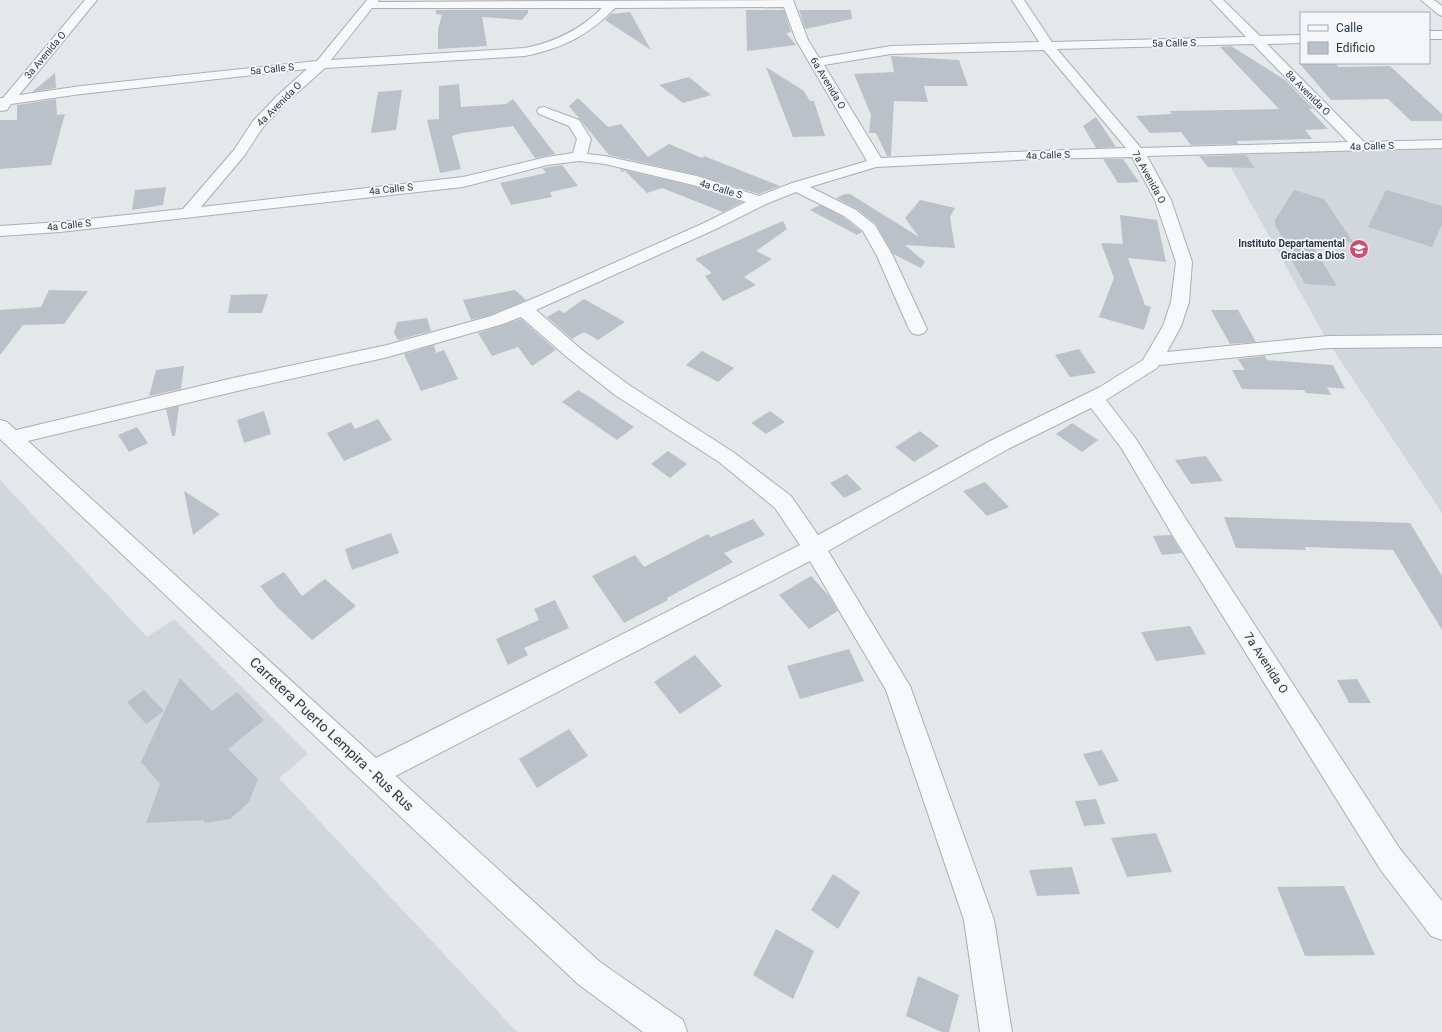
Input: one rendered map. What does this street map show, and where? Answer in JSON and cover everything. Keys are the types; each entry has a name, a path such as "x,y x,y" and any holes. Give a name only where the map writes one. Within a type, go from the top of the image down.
{"street":[{"name":"3a Avenida O","path":"2,105 91,0"},
{"name":"7a Avenida O","path":"374,773 814,548 1001,444 1107,392 1150,364 1172,326 1180,302 1184,262 1163,200 1137,152 1048,46 1018,0"},
{"name":"8a Avenida O","path":"1217,0 1360,146"},
{"path":"1427,0 1442,12"},
{"path":"371,2 584,2 612,4 787,2"},
{"name":"4a Avenida O","path":"189,212 212,183 239,153 258,124 283,98 321,64 371,2"},
{"name":"6a Avenida O","path":"787,2 802,40 876,163"},
{"name":"5a Calle S","path":"2,105 81,90 321,64 525,52 545,48 572,38 588,28 612,4"},
{"path":"1430,36 1442,35"},
{"name":"5a Calle S","path":"815,62 892,50 1300,39"},
{"path":"544,111 574,123 584,139 579,157"},
{"name":"4a Calle S","path":"0,231 60,226 463,182 547,161 579,157 605,160 697,181 760,201 797,186 876,163 1037,155 1442,144"},
{"path":"797,186 850,213 869,228 885,256 918,329"},
{"path":"6,433 388,351 497,320 710,226 760,201"},
{"path":"523,309 575,354 622,390 726,457 783,502 814,548 897,686 979,920 996,1032"},
{"path":"1153,359 1328,342 1442,341"},
{"name":"7a Avenida O","path":"1094,398 1129,444 1180,530 1390,860 1442,925"},
{"name":"Carretera Puerto Lempira - Rus Rus","path":"6,433 589,973 671,1032"}],"shaded area":[{"name":"Instituto Departamental Gracias a Dios","path":"1442,145 1442,513 1328,342 1224,155"},
{"path":"0,480 147,637 174,619 308,754 279,778 517,1032 0,1032"}],"building":[{"path":"436,10 528,10 528,13 522,20 482,17 487,46 438,49 438,29 442,15 436,14"},
{"path":"746,10 784,10 791,32 786,33 796,45 747,51"},
{"path":"799,10 851,10 852,19 805,29"},
{"path":"630,12 651,50 605,20 611,14"},
{"path":"1231,46 1285,80 1313,109 1309,109 1328,129 1305,130 1312,139 1237,141 1238,144 1191,145 1181,132 1150,133 1136,116 1172,114 1169,111 1279,109 1220,47"},
{"path":"891,56 959,60 968,86 924,86 928,102 894,101 891,156 887,156 876,133 869,133 871,115 854,74 894,72"},
{"path":"1299,63 1336,64 1339,67 1390,66 1442,114 1442,121 1411,121 1388,99 1331,100"},
{"path":"766,67 804,91 810,101 814,101 825,136 793,137"},
{"path":"55,73 56,88 32,92"},
{"path":"689,77 711,95 683,103 659,85"},
{"path":"459,84 461,107 506,104 513,99 555,154 535,158 513,126 462,133 452,136 461,169 440,173 427,120 439,119 439,86"},
{"path":"402,90 396,130 371,133 378,92"},
{"path":"578,98 608,127 621,124 648,157 669,144 702,158 704,156 780,186 759,194 697,175 609,155 569,106"},
{"path":"56,99 57,115 65,114 51,165 0,169 0,120 17,120 17,105"},
{"path":"1096,117 1116,147 1096,148 1083,126"},
{"path":"1246,155 1255,168 1208,167 1199,156"},
{"path":"1103,159 1123,159 1139,182 1118,183"},
{"path":"562,165 578,186 550,192 552,197 511,205 500,183 546,173 542,168"},
{"path":"620,169 693,186 742,202 723,212 662,188 647,193 625,171 622,172"},
{"path":"166,187 163,205 132,210 135,190"},
{"path":"1294,190 1324,199 1353,242 1309,240 1337,286 1305,284 1288,254 1292,255 1275,225 1275,220"},
{"path":"1386,190 1442,206 1442,224 1432,247 1368,227"},
{"path":"845,194 850,194 919,237 905,218 920,200 955,208 950,217 955,248 905,245 925,262 921,268 893,254 876,224 857,209 836,198"},
{"path":"820,205 843,217 862,232 857,235 810,210"},
{"path":"1120,215 1157,220 1166,262 1128,258 1145,305 1151,307 1144,330 1099,317 1114,278 1101,243 1123,244"},
{"path":"783,221 787,229 756,251 772,259 744,277 756,285 723,301 705,276 712,273 695,259"},
{"path":"49,290 88,291 64,324 23,325 0,355 0,310 41,307"},
{"path":"515,290 526,300 491,315 471,320 463,300"},
{"path":"268,294 262,313 228,313 231,295"},
{"path":"584,299 625,322 598,340 584,332 572,339 547,317 559,310 564,313"},
{"path":"1211,310 1238,310 1256,342 1230,344"},
{"path":"427,318 431,331 398,340 394,333 397,322"},
{"path":"521,319 556,350 532,366 518,347 492,356 478,333"},
{"path":"434,345 436,353 444,350 458,379 421,391 404,354"},
{"path":"1079,349 1096,373 1070,377 1055,355"},
{"path":"702,351 734,368 718,382 686,365"},
{"path":"1265,356 1267,360 1333,365 1345,389 1327,387 1331,395 1306,393 1304,390 1242,389 1232,370 1245,370 1238,359"},
{"path":"184,366 181,389 149,396 156,370"},
{"path":"578,390 634,427 617,440 562,402"},
{"path":"179,406 175,436 172,436 166,409"},
{"path":"264,411 271,434 244,443 237,420"},
{"path":"770,411 785,422 766,434 751,423"},
{"path":"378,419 392,440 344,461 327,433 351,422 355,429"},
{"path":"1072,423 1098,440 1082,452 1056,434"},
{"path":"137,427 148,443 129,452 118,435"},
{"path":"920,431 939,446 914,462 895,447"},
{"path":"668,451 687,464 670,478 651,464"},
{"path":"1206,456 1223,481 1191,484 1175,460"},
{"path":"847,474 862,489 844,498 830,483"},
{"path":"985,482 1009,507 987,516 963,491"},
{"path":"184,491 220,514 193,535"},
{"path":"1224,517 1410,523 1442,576 1442,630 1393,550 1305,547 1306,550 1236,548"},
{"path":"753,519 765,535 724,553 733,562 667,598 668,600 624,623 592,576 635,555 644,567 708,534 711,537"},
{"path":"391,533 399,553 352,570 345,549"},
{"path":"1171,535 1182,553 1162,555 1153,536"},
{"path":"284,572 302,596 325,579 356,606 312,640 276,606 260,586"},
{"path":"811,576 829,596 838,611 809,629 779,595"},
{"path":"555,600 569,628 524,648 528,655 508,665 496,639 539,620 534,609"},
{"path":"1190,626 1206,654 1156,661 1141,632"},
{"path":"849,649 864,681 800,699 787,666"},
{"path":"695,655 722,686 680,714 654,682"},
{"path":"180,678 212,711 237,692 264,720 228,749 258,779 249,802 230,819 205,823 203,820 146,823 160,784 141,762"},
{"path":"1357,679 1371,703 1349,703 1337,680"},
{"path":"144,690 164,711 146,724 127,702"},
{"path":"569,729 588,756 537,788 519,759"},
{"path":"1102,750 1119,781 1099,786 1083,754"},
{"path":"1096,799 1105,824 1084,826 1075,801"},
{"path":"1156,833 1172,872 1127,877 1111,838"},
{"path":"1072,867 1080,894 1037,896 1029,870"},
{"path":"833,874 860,892 838,929 811,910"},
{"path":"1344,886 1375,955 1305,956 1277,887"},
{"path":"776,929 814,951 793,999 753,975"},
{"path":"918,976 959,995 949,1032 942,1032 906,1016"}],"place":[{"name":"Instituto Departamental Gracias a Dios","path":"1359,249"}]}
